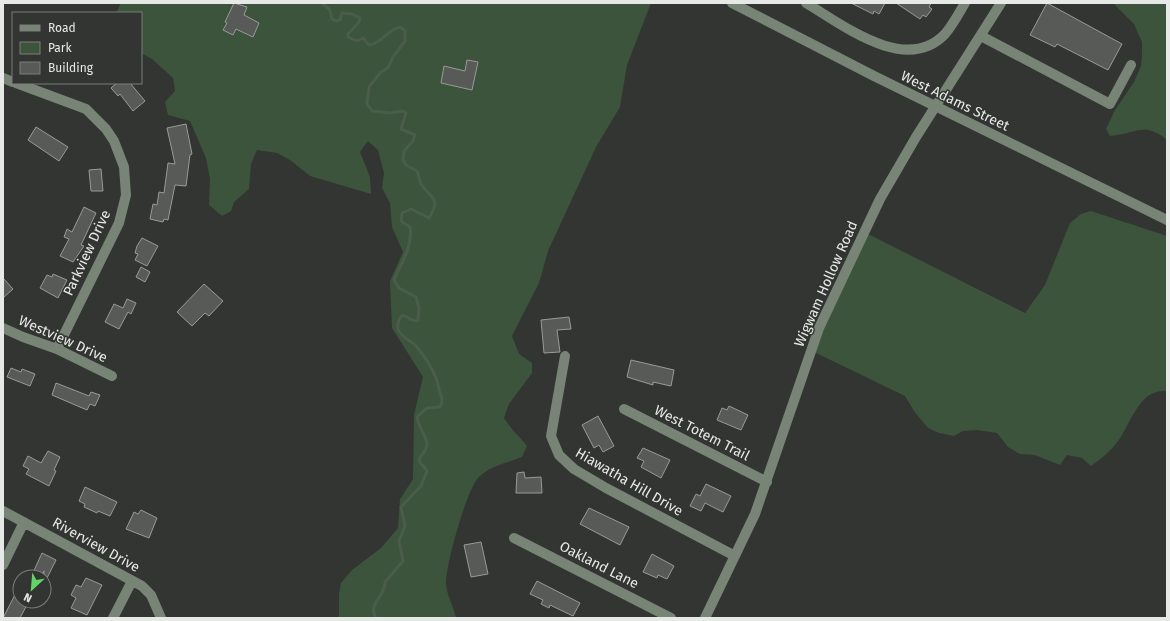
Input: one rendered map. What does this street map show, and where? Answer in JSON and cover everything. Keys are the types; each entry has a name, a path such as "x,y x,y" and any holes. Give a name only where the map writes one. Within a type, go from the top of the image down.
{"street":[{"name":"West Adams Street","path":"732,3 936,107 1167,220"},
{"path":"806,3 874,42 891,48 916,50 929,46 945,34 965,3"},
{"name":"Wigwam Hollow Road","path":"705,618 756,514 819,328 880,198 897,167 1001,3"},
{"path":"981,36 1110,104 1131,66"},
{"name":"Parkview Drive","path":"19,84 86,109 97,118 110,135 120,154 124,167 126,195 119,223 57,348"},
{"name":"Westview Drive","path":"3,328 23,337 57,348 112,376"},
{"name":"Hiawatha Hill Drive","path":"565,356 551,436 559,455 574,469 606,488 735,556"},
{"name":"West Totem Trail","path":"624,409 767,482"},
{"name":"Riverview Drive","path":"3,511 142,586 151,595 161,618"},
{"path":"3,565 24,522"},
{"name":"Oakland Lane","path":"514,538 671,618"},
{"path":"113,618 132,581"}],"green space":[{"path":"121,3 651,3 627,65 620,107 596,147 548,251 539,283 512,336 519,354 532,363 532,373 509,404 504,418 527,446 522,457 498,465 482,474 473,486 468,498 449,561 446,583 456,618 339,618 339,594 341,583 352,570 381,548 398,528 400,499 413,479 414,415 423,377 392,328 390,281 403,252 392,227 390,203 382,188 384,173 378,150 368,141 360,152 370,177 371,194 310,176 290,160 277,153 257,150 251,164 249,189 234,202 231,211 222,216 209,205 210,179 206,158 190,121 168,115 165,102 175,91 173,78 152,59 142,54 142,12 116,12"},
{"path":"1115,3 1167,3 1167,140 1152,131 1140,130 1110,136 1106,129 1115,110 1134,82 1141,66 1142,56 1142,42 1134,24 1115,5"},
{"path":"1091,211 1167,236 1167,391 1160,391 1149,395 1135,411 1116,444 1091,466 1082,458 1067,455 1060,465 1035,455 1020,454 1008,447 997,433 977,430 963,431 954,436 939,433 928,428 914,411 905,396 812,351 864,232 1025,313 1045,285 1070,223 1081,214"}],"building":[{"path":"234,3 247,7 244,15 259,23 253,37 236,29 233,35 223,30"},
{"path":"851,3 885,3 879,14 874,11 873,14"},
{"path":"896,3 931,3 929,7 932,9 926,17 923,15 920,19"},
{"path":"1047,3 1122,44 1108,70 1057,44 1055,47 1030,35"},
{"path":"467,60 478,62 472,90 441,83 444,66 465,71"},
{"path":"116,84 131,84 145,101 133,111 120,94 118,96 111,88"},
{"path":"186,124 192,154 190,155 186,186 175,185 168,220 164,219 163,222 150,219 153,204 157,205 159,192 164,193 168,163 175,164 167,128"},
{"path":"36,127 68,147 59,161 28,140"},
{"path":"101,169 103,191 91,191 89,170"},
{"path":"84,207 96,213 81,245 84,246 73,262 60,256 69,239 64,237 67,229 72,232"},
{"path":"142,238 158,246 147,266 135,260 138,254 135,253 137,246"},
{"path":"141,267 150,272 145,282 136,277"},
{"path":"53,274 67,280 58,298 40,288 47,275 52,277"},
{"path":"3,278 13,289 3,298"},
{"path":"204,284 223,301 209,316 205,313 192,326 177,312"},
{"path":"127,299 136,303 131,314 128,312 119,329 105,322 114,304 123,308"},
{"path":"569,317 571,329 557,330 560,352 544,353 541,320"},
{"path":"631,360 674,370 671,386 653,382 653,385 627,377"},
{"path":"11,368 21,372 22,369 35,374 30,386 7,377"},
{"path":"56,383 89,396 91,392 100,395 95,406 90,404 87,410 52,395"},
{"path":"729,406 748,415 741,430 717,420 722,408 727,410"},
{"path":"598,416 614,446 603,452 599,445 594,448 582,425"},
{"path":"643,448 670,460 661,478 641,467 644,461 637,458"},
{"path":"48,451 60,457 54,470 56,471 49,486 26,474 29,469 23,466 28,456 41,463"},
{"path":"524,472 525,478 541,477 542,493 516,493 517,473"},
{"path":"706,484 731,496 723,512 705,503 701,511 690,506 696,494 700,496"},
{"path":"85,487 117,502 110,516 98,511 97,513 84,507 85,504 79,501"},
{"path":"589,508 629,527 620,545 580,524"},
{"path":"141,510 157,518 149,538 126,529 134,512 138,514"},
{"path":"481,542 488,574 471,577 464,545"},
{"path":"42,553 56,560 52,569 35,569"},
{"path":"652,554 674,566 667,579 658,575 657,578 643,572"},
{"path":"86,578 102,585 87,615 71,608 76,598 71,595 76,585 81,587"},
{"path":"537,581 580,603 573,616 550,605 549,608 541,604 543,600 530,594"},
{"path":"12,601 12,609 25,609 20,618 3,618"}],"waterway":[{"path":"322,3 329,9"},
{"path":"330,11 332,19 337,21 340,20 342,13 352,14 360,18 359,22 348,34 348,37 357,41 363,38 369,45 377,42 396,28 400,27 405,31 405,41 393,57 388,68 381,72 369,87 367,104 372,111 390,113 402,111 406,113 401,129 415,135 413,141 404,151 403,160 406,165 417,171 421,184 435,202 433,211 429,218 411,209 402,213 401,221 410,227 410,241 406,255 394,280 399,288 416,297 419,308 418,321 412,320 403,315 400,318 398,325 399,332 414,344 424,356 436,377 442,402 440,407 427,408 417,417 427,444 426,449 419,461 427,471 421,486 401,507 405,526 399,541 403,561 385,582 383,592 375,604 374,613 376,618"}]}
